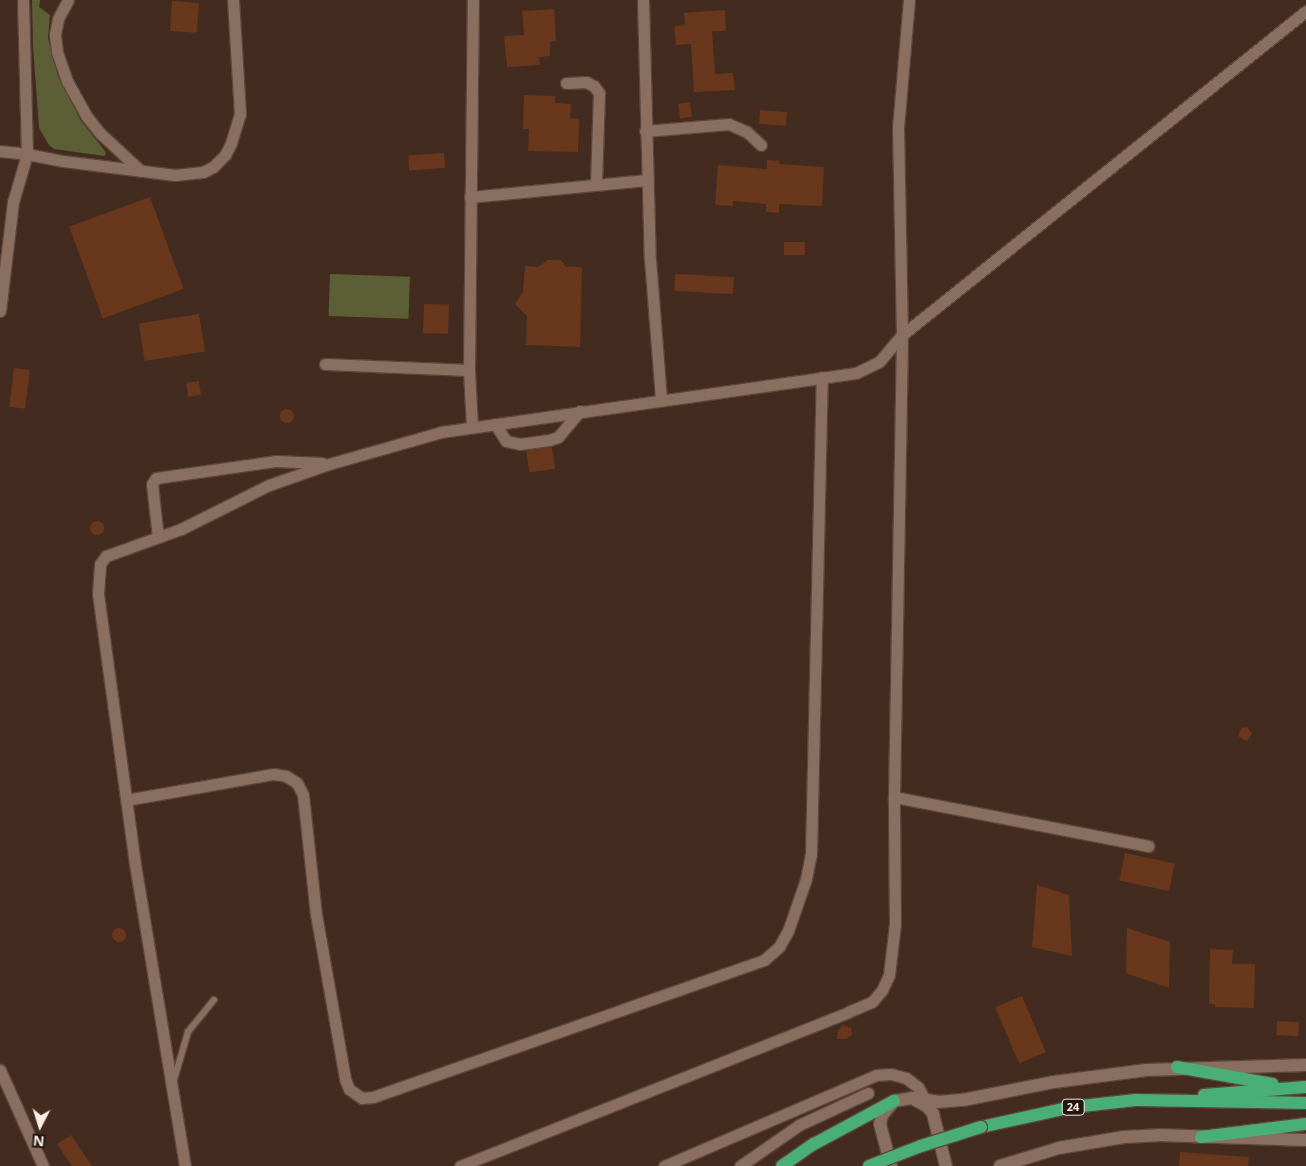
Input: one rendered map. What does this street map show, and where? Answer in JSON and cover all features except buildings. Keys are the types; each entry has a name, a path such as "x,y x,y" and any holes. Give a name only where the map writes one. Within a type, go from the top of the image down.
{"main road":[{"path":"1177,1067 1292,1087"},
{"name":"24","path":"869,1166 921,1146 981,1127 1073,1107 1222,1092 1306,1087"},
{"name":"24","path":"1167,1099 1306,1103"},
{"path":"782,1166 814,1144 894,1101"},
{"path":"1201,1137 1306,1124"}],"street":[{"path":"0,311 13,202 27,154 23,0"},
{"path":"68,0 58,19 55,35 57,52 67,81 100,134 140,171"},
{"path":"6,151 63,161 175,175 198,173 218,163 228,149 240,114 233,0"},
{"path":"472,426 469,370 474,0"},
{"path":"643,0 646,180 661,400"},
{"path":"460,1166 872,1002 882,990 889,975 895,924 894,796 902,335 898,128 909,0"},
{"path":"185,1166 126,800 98,594 100,564 106,556 181,529 269,485 329,464 441,432 472,426 856,373 867,369 879,362 902,335 1306,11"},
{"path":"566,83 586,82 594,86 599,93 596,185"},
{"path":"645,131 729,124 747,132 761,145"},
{"path":"470,197 646,180"},
{"path":"325,364 469,370"},
{"path":"126,800 274,774 286,776 297,783 303,795 317,924 343,1070 349,1089 362,1098 373,1097 764,960 779,948 788,931 806,879 811,854 822,377"},
{"path":"495,424 506,441 520,444 549,440 558,437 580,412"},
{"path":"158,537 152,484 156,478 275,461 329,464"},
{"path":"894,796 1148,846"},
{"path":"880,1124 882,1115 894,1101 912,1098 938,1102 963,1100 1084,1077 1177,1067 1306,1065"},
{"path":"0,1070 42,1166"},
{"path":"664,1166 876,1075 891,1074 906,1078 918,1087 933,1114 947,1164"},
{"path":"862,1081 880,1124 890,1166"},
{"path":"740,1166 799,1125 868,1093"},
{"path":"912,1098 920,1101 933,1114"},
{"path":"1000,1166 1059,1148 1091,1141 1158,1135 1306,1140"}],"lane":[{"path":"172,1090 188,1032 214,1000"}],"green space":[{"path":"32,0 40,0 39,7 50,15 48,38 58,76 81,121 105,151 106,154 104,156 54,149 49,145 39,128 33,46"},
{"path":"330,274 410,277 408,319 329,316"}]}
